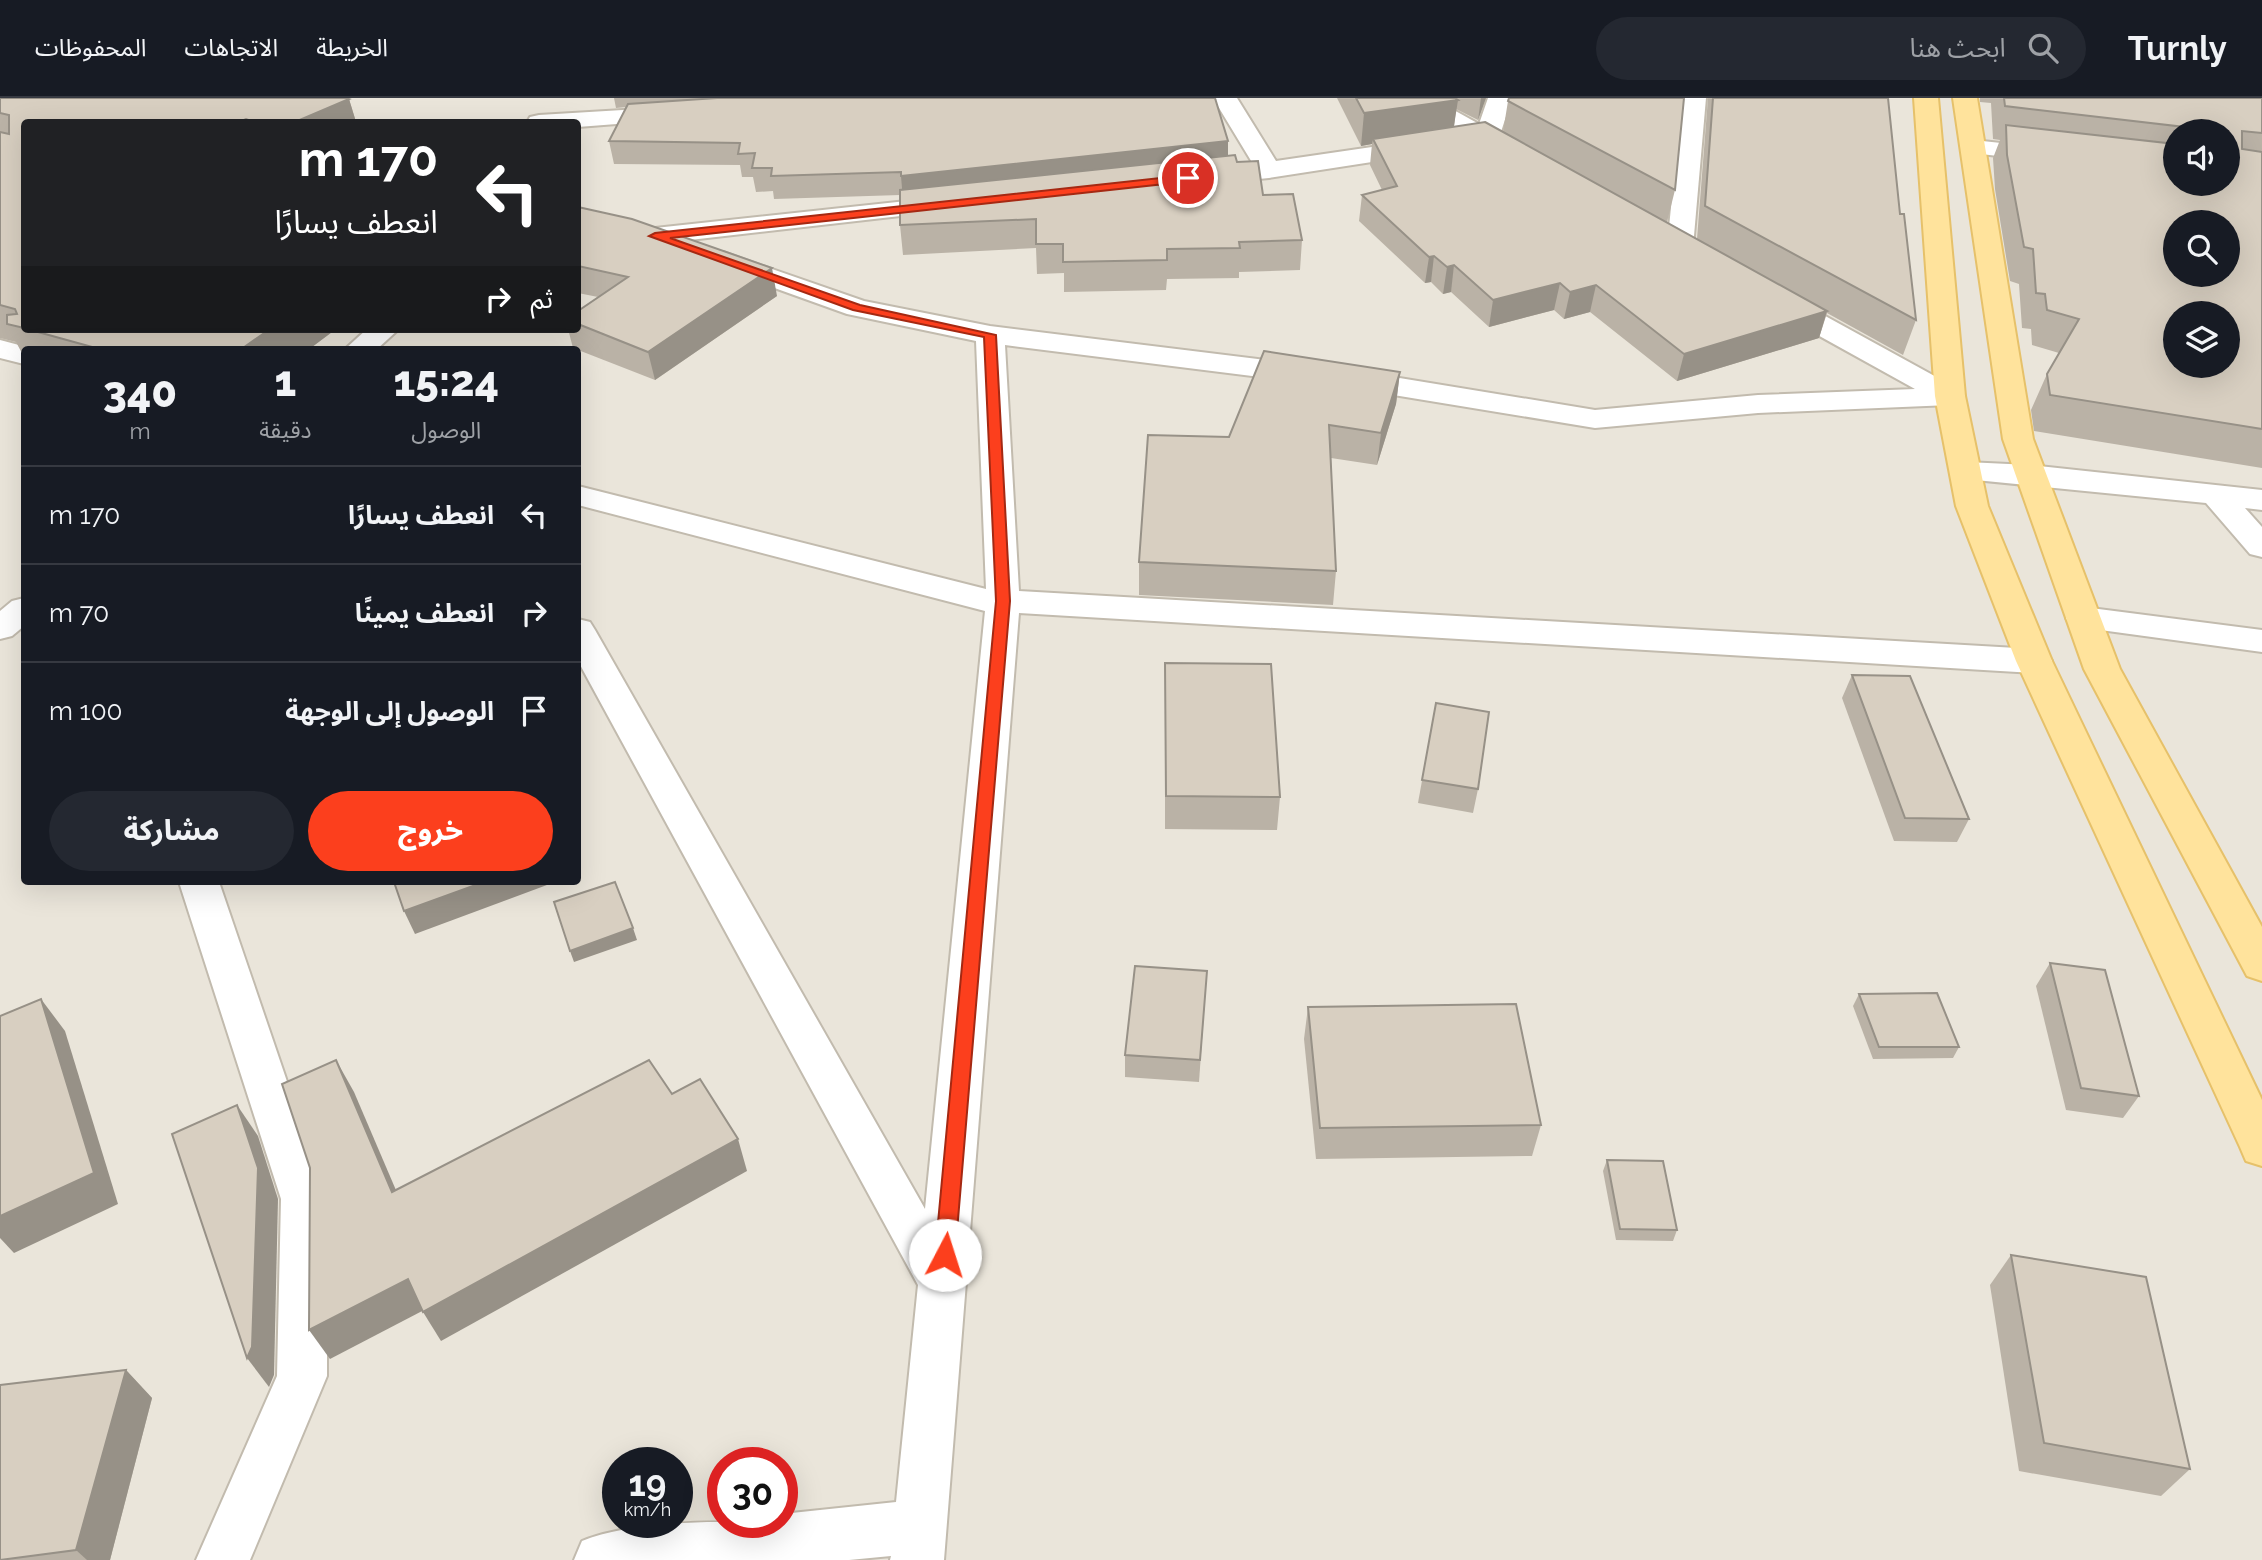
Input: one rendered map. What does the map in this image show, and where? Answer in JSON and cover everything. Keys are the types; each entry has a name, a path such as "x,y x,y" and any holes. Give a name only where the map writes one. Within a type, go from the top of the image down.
{"main road":[{"path":"1926,98 1950,396 1972,506 2034,661 2262,1147"},
{"path":"1965,98 2018,439 2102,669 2262,965"}],"street":[{"path":"1225,98 1269,170"},
{"path":"1415,98 1535,164"},
{"path":"1487,137 1500,98"},
{"path":"1680,247 1694,98"},
{"path":"581,119 690,113"},
{"path":"1187,178 1269,170 1487,137"},
{"path":"1973,147 2067,157"},
{"path":"982,201 642,232 857,308 990,335 1363,381 1595,419 1758,404 1950,396"},
{"path":"1656,233 1703,260"},
{"path":"1750,286 1950,396"},
{"path":"363,346 379,333"},
{"path":"601,1560 918,1543 1003,601 990,335"},
{"path":"0,349 21,354"},
{"path":"1966,471 2030,474 2262,500"},
{"path":"2216,495 2262,547"},
{"path":"581,496 985,600 2034,661"},
{"path":"0,628 21,611"},
{"path":"2083,618 2262,641"},
{"path":"581,635 943,1283"},
{"path":"201,885 304,1199 302,1376 223,1560"}],"shaded area":[{"path":"0,98 2262,98 2262,1560 0,1560"}],"building":[{"path":"0,98 349,99 302,119 21,119 21,327 7,324 7,315 17,314 15,309 0,305 0,132 9,134 9,115 0,113"},
{"path":"717,98 1215,98 1228,141 901,176 901,172 771,176 772,168 752,168 755,153 738,154 740,143 609,141 628,104"},
{"path":"1356,98 1455,98 1458,100 1364,113"},
{"path":"1509,98 1684,98 1675,190 1508,101"},
{"path":"1713,98 1888,98 1900,214 1904,214 1916,320 1705,206"},
{"path":"2004,98 2262,98 2262,133 2242,131 2242,149 2262,152 2262,429 2050,395 2047,374 2079,319 2047,310 2045,294 2036,293 2033,249 2024,247 2007,155 2006,125 2163,143 2163,196 2240,196 2240,119 2163,119 2163,124 2005,106"},
{"path":"1485,122 1827,311 1684,354 1596,285 1570,292 1560,283 1493,300 1454,265 1447,267 1434,256 1429,257 1362,195 1397,186 1373,139"},
{"path":"1235,155 1237,162 1258,161 1263,195 1293,194 1302,240 1239,242 1240,248 1167,249 1167,260 1063,262 1063,244 1036,244 1036,219 900,225 900,190"},
{"path":"581,208 632,219 772,268 648,352 581,325 581,309 628,277 581,267"},
{"path":"41,333 264,333 246,346 89,346"},
{"path":"1264,351 1400,372 1381,433 1329,425 1336,571 1139,562 1148,435 1229,437"},
{"path":"1165,663 1271,664 1280,797 1166,796"},
{"path":"1852,675 1910,676 1969,819 1905,818"},
{"path":"1436,703 1489,712 1478,789 1422,780"},
{"path":"615,882 633,928 570,951 554,902"},
{"path":"395,885 476,885 404,911"},
{"path":"2050,963 2105,970 2139,1096 2081,1088"},
{"path":"1135,966 1207,971 1200,1060 1125,1055"},
{"path":"1937,993 1959,1047 1879,1047 1859,994"},
{"path":"41,999 94,1173 0,1216 0,1016"},
{"path":"1516,1004 1541,1125 1320,1128 1308,1007"},
{"path":"336,1060 392,1192 649,1060 672,1094 700,1079 738,1139 423,1312 408,1279 309,1330 310,1168 282,1084"},
{"path":"237,1105 258,1168 252,1347 247,1358 172,1134"},
{"path":"1607,1160 1663,1161 1677,1230 1620,1229"},
{"path":"2011,1255 2146,1277 2190,1469 2044,1443"},
{"path":"126,1370 76,1550 0,1560 0,1385"}],"route":[{"path":"945,1255 1003,601 990,335 857,308 655,236 1188,178"}]}
